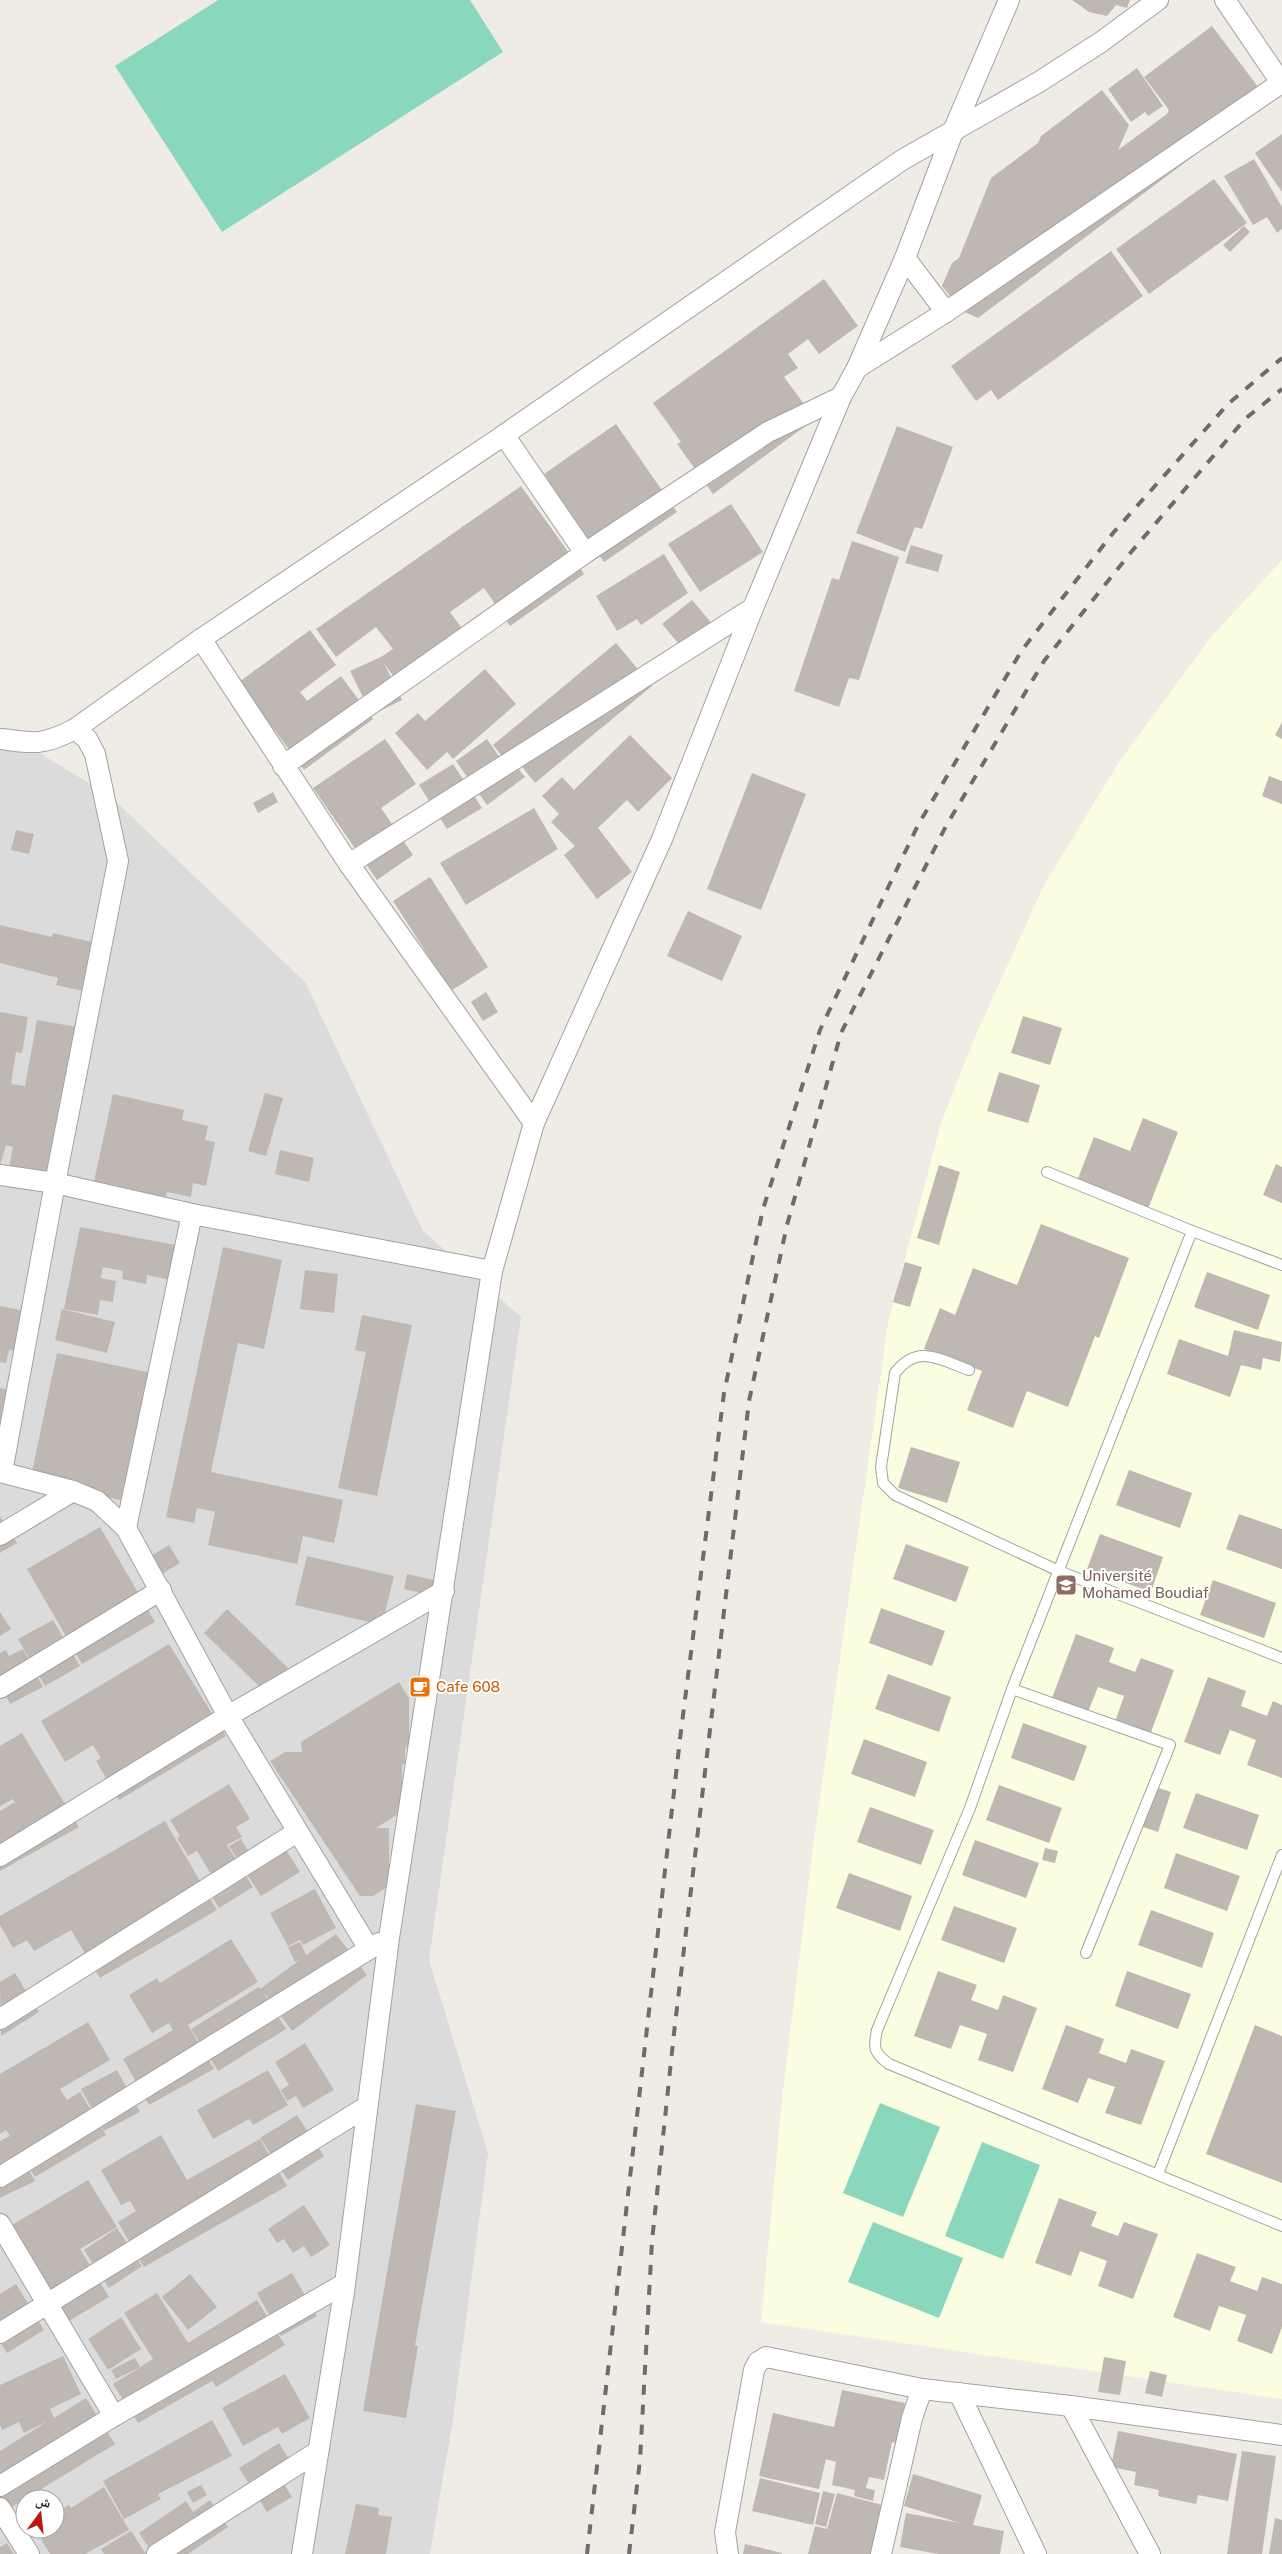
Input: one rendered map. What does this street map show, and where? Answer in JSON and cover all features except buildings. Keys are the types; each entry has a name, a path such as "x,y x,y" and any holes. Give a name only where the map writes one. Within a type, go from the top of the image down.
{"street":[{"path":"302,2554 344,2284 389,1938 492,1271 534,1123 662,839 753,608 841,397 857,368 905,258 954,129 1009,0"},
{"path":"1,742 34,744 54,740 75,729 201,639 504,435 902,160 1039,82 1101,42 1158,0"},
{"path":"857,368 946,312 1282,84 1225,0"},
{"path":"905,258 946,312"},
{"path":"283,766 585,554 768,432 841,397"},
{"path":"504,435 585,554"},
{"path":"349,864 753,608"},
{"path":"201,639 349,864 534,1123"},
{"path":"75,729 87,739 95,754 118,861 54,1183 1,1472 73,1491 97,1501 126,1528 228,1716 369,1949"},
{"path":"0,1175 54,1183 192,1214 492,1271"},
{"path":"126,1528 192,1214"},
{"path":"0,1535 73,1491"},
{"path":"0,1688 161,1590"},
{"path":"0,1856 228,1716 444,1591"},
{"path":"0,2018 297,1832"},
{"path":"0,2177 389,1938"},
{"path":"0,2333 366,2107"},
{"path":"0,2224 114,2416"},
{"path":"0,2486 114,2416 344,2284"},
{"path":"728,2554 726,2532 754,2370 758,2362 766,2357 922,2389 1071,2406 1282,2435"},
{"path":"881,2554 912,2418 922,2389"},
{"path":"959,2393 1036,2554"},
{"path":"1071,2406 1150,2554"},
{"path":"157,2554 317,2452"},
{"path":"0,2508 29,2554"}],"lane":[{"path":"1047,1172 1192,1231 1282,1265"},
{"path":"1192,1231 1012,1689 970,1808 877,2030 874,2044 878,2056 889,2064 1282,2226"},
{"path":"969,1370 929,1356 916,1355 904,1362 896,1372 881,1468 883,1483 895,1495 1059,1570 1282,1658"},
{"path":"1012,1689 1170,1745 1086,1953"},
{"path":"1158,2174 1282,1855"}],"shaded area":[{"name":"Université Mohamed Boudiaf","path":"1282,560 1282,2399 761,2322 782,2099 813,1847 888,1323 941,1123 974,1039 1044,885 1119,762 1211,637"},
{"path":"0,729 110,796 305,982 423,1231 521,1317 429,1960 488,2153 453,2419 430,2554 0,2554"}],"green space":[{"path":"218,0 470,0 503,52 222,232 115,66"},
{"path":"880,2103 940,2127 903,2217 843,2193"},
{"path":"982,2142 1040,2165 1003,2259 945,2236"},
{"path":"873,2222 963,2258 939,2318 848,2282"}],"railway":[{"path":"587,2554 680,1739 724,1393 763,1209 820,1030 918,825 1022,650 1113,533 1228,404 1282,358"},
{"path":"629,2554 640,2460 652,2241 674,2033 749,1401 787,1225 841,1033 946,826 1044,661 1132,551 1245,419 1282,389"}],"place":[{"name":"Université Mohamed Boudiaf","path":"1066,1585"},
{"name":"Cafe 608","path":"420,1687"}]}
